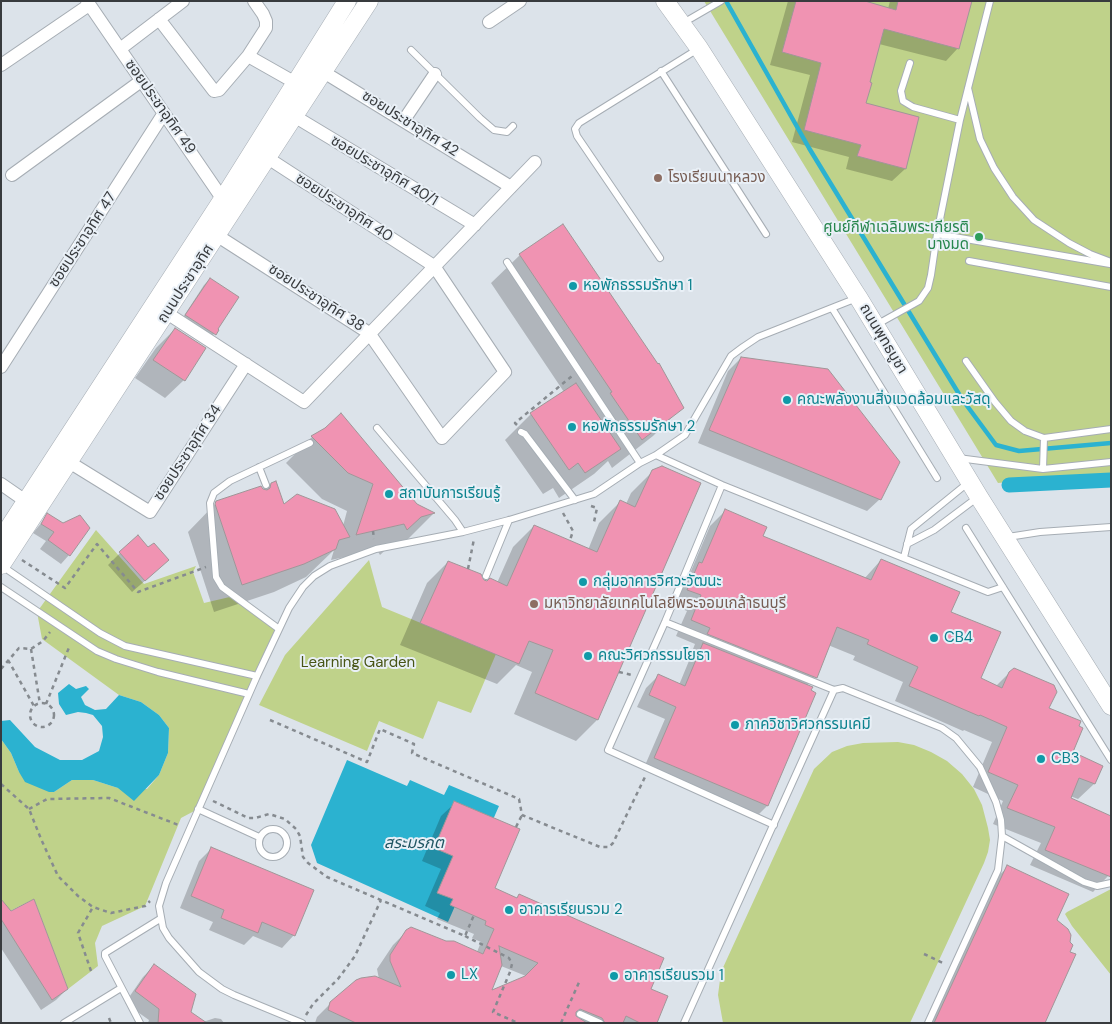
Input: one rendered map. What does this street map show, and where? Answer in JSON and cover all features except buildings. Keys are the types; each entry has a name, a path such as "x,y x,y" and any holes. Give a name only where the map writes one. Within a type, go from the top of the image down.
{"main road":[{"name":"ถนนประชาอุทิศ","path":"260,154 294,116 308,62 347,1"},
{"name":"ถนนประชาอุทิศ","path":"3,558 69,462 161,309 302,87 323,71 369,1"},
{"name":"ถนนพุทธบูชา","path":"666,1 699,48 858,297 979,497 1111,706"},
{"name":"ถนนประชาอุทิศ","path":"3,558 27,502 161,309"}],"street":[{"path":"120,49 183,1"},
{"path":"159,19 214,91 219,90 225,85 248,56 267,25 263,14 254,1"},
{"path":"489,22 520,1"},
{"path":"1,65 88,3"},
{"name":"ซอยประชาอุทิศ 49","path":"88,3 228,206"},
{"path":"248,56 302,87"},
{"name":"ซอยประชาอุทิศ 42","path":"308,62 512,187"},
{"path":"404,120 435,74"},
{"path":"12,175 141,81"},
{"name":"ซอยประชาอุทิศ 47","path":"1,367 164,113"},
{"name":"ซอยประชาอุทิศ 40/1","path":"294,116 475,225"},
{"name":"ซอยประชาอุทิศ 40","path":"260,154 434,266"},
{"path":"161,309 304,402 535,162"},
{"name":"ซอยประชาอุทิศ 38","path":"211,231 369,333 442,438 505,372 434,266"},
{"name":"ซอยประชาอุทิศ 34","path":"69,462 150,512 246,364"},
{"path":"1,484 27,502"}],"lane":[{"path":"682,24 721,1"},
{"path":"875,325 919,301 928,288 960,120 990,1"},
{"path":"660,258 577,136 575,129 579,123 699,48"},
{"path":"411,50 494,130 507,132 513,126"},
{"path":"910,63 901,91 903,101 912,107 960,120"},
{"path":"661,71 766,234"},
{"path":"968,87 980,139 994,168 1013,197 1034,220 1069,243 1111,263"},
{"path":"937,234 1111,263"},
{"path":"969,261 1111,287"},
{"path":"507,262 640,463"},
{"path":"304,1020 234,995 199,972 178,949 163,928 159,906 166,883 189,829 278,629 303,587 314,576 330,566 376,549 463,532 510,520 594,494 686,435 731,356 758,338 858,297"},
{"path":"832,308 937,478"},
{"path":"966,361 1011,421 1026,431 1044,438 1111,429"},
{"path":"377,428 456,520 463,532"},
{"path":"521,432 526,434 575,500"},
{"path":"1043,469 1044,438"},
{"path":"278,629 222,587 216,577 210,503 214,493 230,481 310,442"},
{"path":"656,455 722,484 988,592 1003,587"},
{"path":"955,458 1043,469 1111,462"},
{"path":"259,467 266,485"},
{"path":"904,557 911,528 970,481"},
{"path":"722,484 665,622 608,750 774,825"},
{"path":"907,544 934,530 979,497"},
{"path":"486,576 510,520"},
{"path":"1005,538 1040,532 1111,527"},
{"path":"966,528 1111,760"},
{"path":"3,558 94,629 125,646 257,676"},
{"path":"1,587 73,636 116,659 158,672 249,694"},
{"path":"665,622 834,690 843,688 942,728 956,738 970,753 984,775 996,802 1001,820 1002,836 998,870 928,1023"},
{"path":"684,1023 834,690"},
{"path":"198,809 259,837"},
{"path":"275,829 286,837 286,847 281,854 273,857 268,856 260,851 259,837 266,830 275,829"},
{"path":"1002,836 1084,882 1097,886 1111,883"},
{"path":"140,1023 104,956 105,953 160,918"},
{"path":"64,1023 121,988"},
{"path":"580,1014 600,1023"}],"path":[{"path":"521,432 515,423 579,371"},
{"path":"575,500 597,508 594,522"},
{"path":"558,505 573,531 570,540"},
{"path":"468,569 476,528"},
{"path":"3,558 65,588 97,544 138,592 214,564"},
{"path":"1,670 19,648 31,649 43,641 56,625"},
{"path":"46,704 73,636"},
{"path":"31,649 40,704"},
{"path":"8,660 34,706"},
{"path":"46,704 53,710 54,717 44,727 35,725 30,718 34,706 46,704"},
{"path":"270,720 367,762 380,729 414,744 412,753 519,799 522,815 516,827"},
{"path":"522,815 600,847 610,847 648,768"},
{"path":"1,784 29,809 58,876 93,908 111,913 145,906 166,883"},
{"path":"205,794 216,804 248,818 269,814 286,819 300,836 303,856 315,870 327,877 465,936 509,958 512,964 493,1012 518,1023"},
{"path":"29,809 47,799 109,798 189,829"},
{"path":"304,1020 313,1004 338,978 355,956 381,900"},
{"path":"91,971 78,933 93,908"},
{"path":"465,936 474,915"},
{"path":"924,954 952,968"},
{"path":"562,1023 580,980"},
{"path":"109,1018 111,1023"}],"green space":[{"name":"ศูนย์กีฬาเฉลิมพระเกียรติ บางมด","path":"704,1 1111,1 1111,473 998,483"},
{"path":"96,530 144,584 196,566 193,572 204,603 234,596 279,629 198,809 181,818 145,906 102,926 95,943 98,966 68,989 34,899 10,911 1,899 1,739 11,753 19,772 54,792 72,780 93,780 118,788 147,789 159,775 168,753 169,728 159,715 141,702 119,695 42,639 37,612"},
{"name":"Learning Garden","path":"369,560 382,607 496,654 471,713 438,701 423,739 379,721 367,751 259,705 285,655"},
{"path":"898,742 914,745 931,752 947,761 962,774 974,789 982,805 990,840 984,863 910,1023 723,1023 718,995 721,972 814,769 832,752 847,746 863,743"},
{"path":"1111,889 1111,975 1072,926 1065,914"}],"water":[{"path":"69,684 76,689 86,686 89,689 81,697 85,705 95,710 106,709 119,695 141,702 159,715 169,728 168,753 159,775 134,801 118,788 93,780 72,780 54,792 49,792 25,782 19,772 11,753 1,739 1,721 10,720 35,747 60,760 82,760 99,751 103,737 102,726 93,715 78,712 66,715 59,704 58,693"},
{"name":"สระมรกต","path":"347,760 407,786 410,780 444,795 449,785 499,806 448,922 317,863 311,845"}],"waterway":[{"path":"726,1 809,148 962,399 996,445 1019,451 1111,443"},
{"path":"1009,485 1111,480"}],"place":[{"name":"โรงเรียนนาหลวง","path":"658,178"},
{"name":"ศูนย์กีฬาเฉลิมพระเกียรติ บางมด","path":"979,237"},
{"name":"หอพักธรรมรักษา 1","path":"573,286"},
{"name":"คณะพลังงานสิ่งแวดล้อมและวัสดุ","path":"787,400"},
{"name":"หอพักธรรมรักษา 2","path":"572,427"},
{"name":"สถาบันการเรียนรู้","path":"389,494"},
{"name":"กลุ่มอาคารวิศวะวัฒนะ","path":"583,582"},
{"name":"มหาวิทยาลัยเทคโนโลยีพระจอมเกล้าธนบุรี","path":"534,604"},
{"name":"CB4","path":"934,638"},
{"name":"คณะวิศวกรรมโยธา","path":"588,656"},
{"name":"ภาควิชาวิศวกรรมเคมี","path":"735,725"},
{"name":"CB3","path":"1041,759"},
{"name":"อาคารเรียนรวม 2","path":"509,910"},
{"name":"LX","path":"451,975"},
{"name":"อาคารเรียนรวม 1","path":"614,976"}]}
